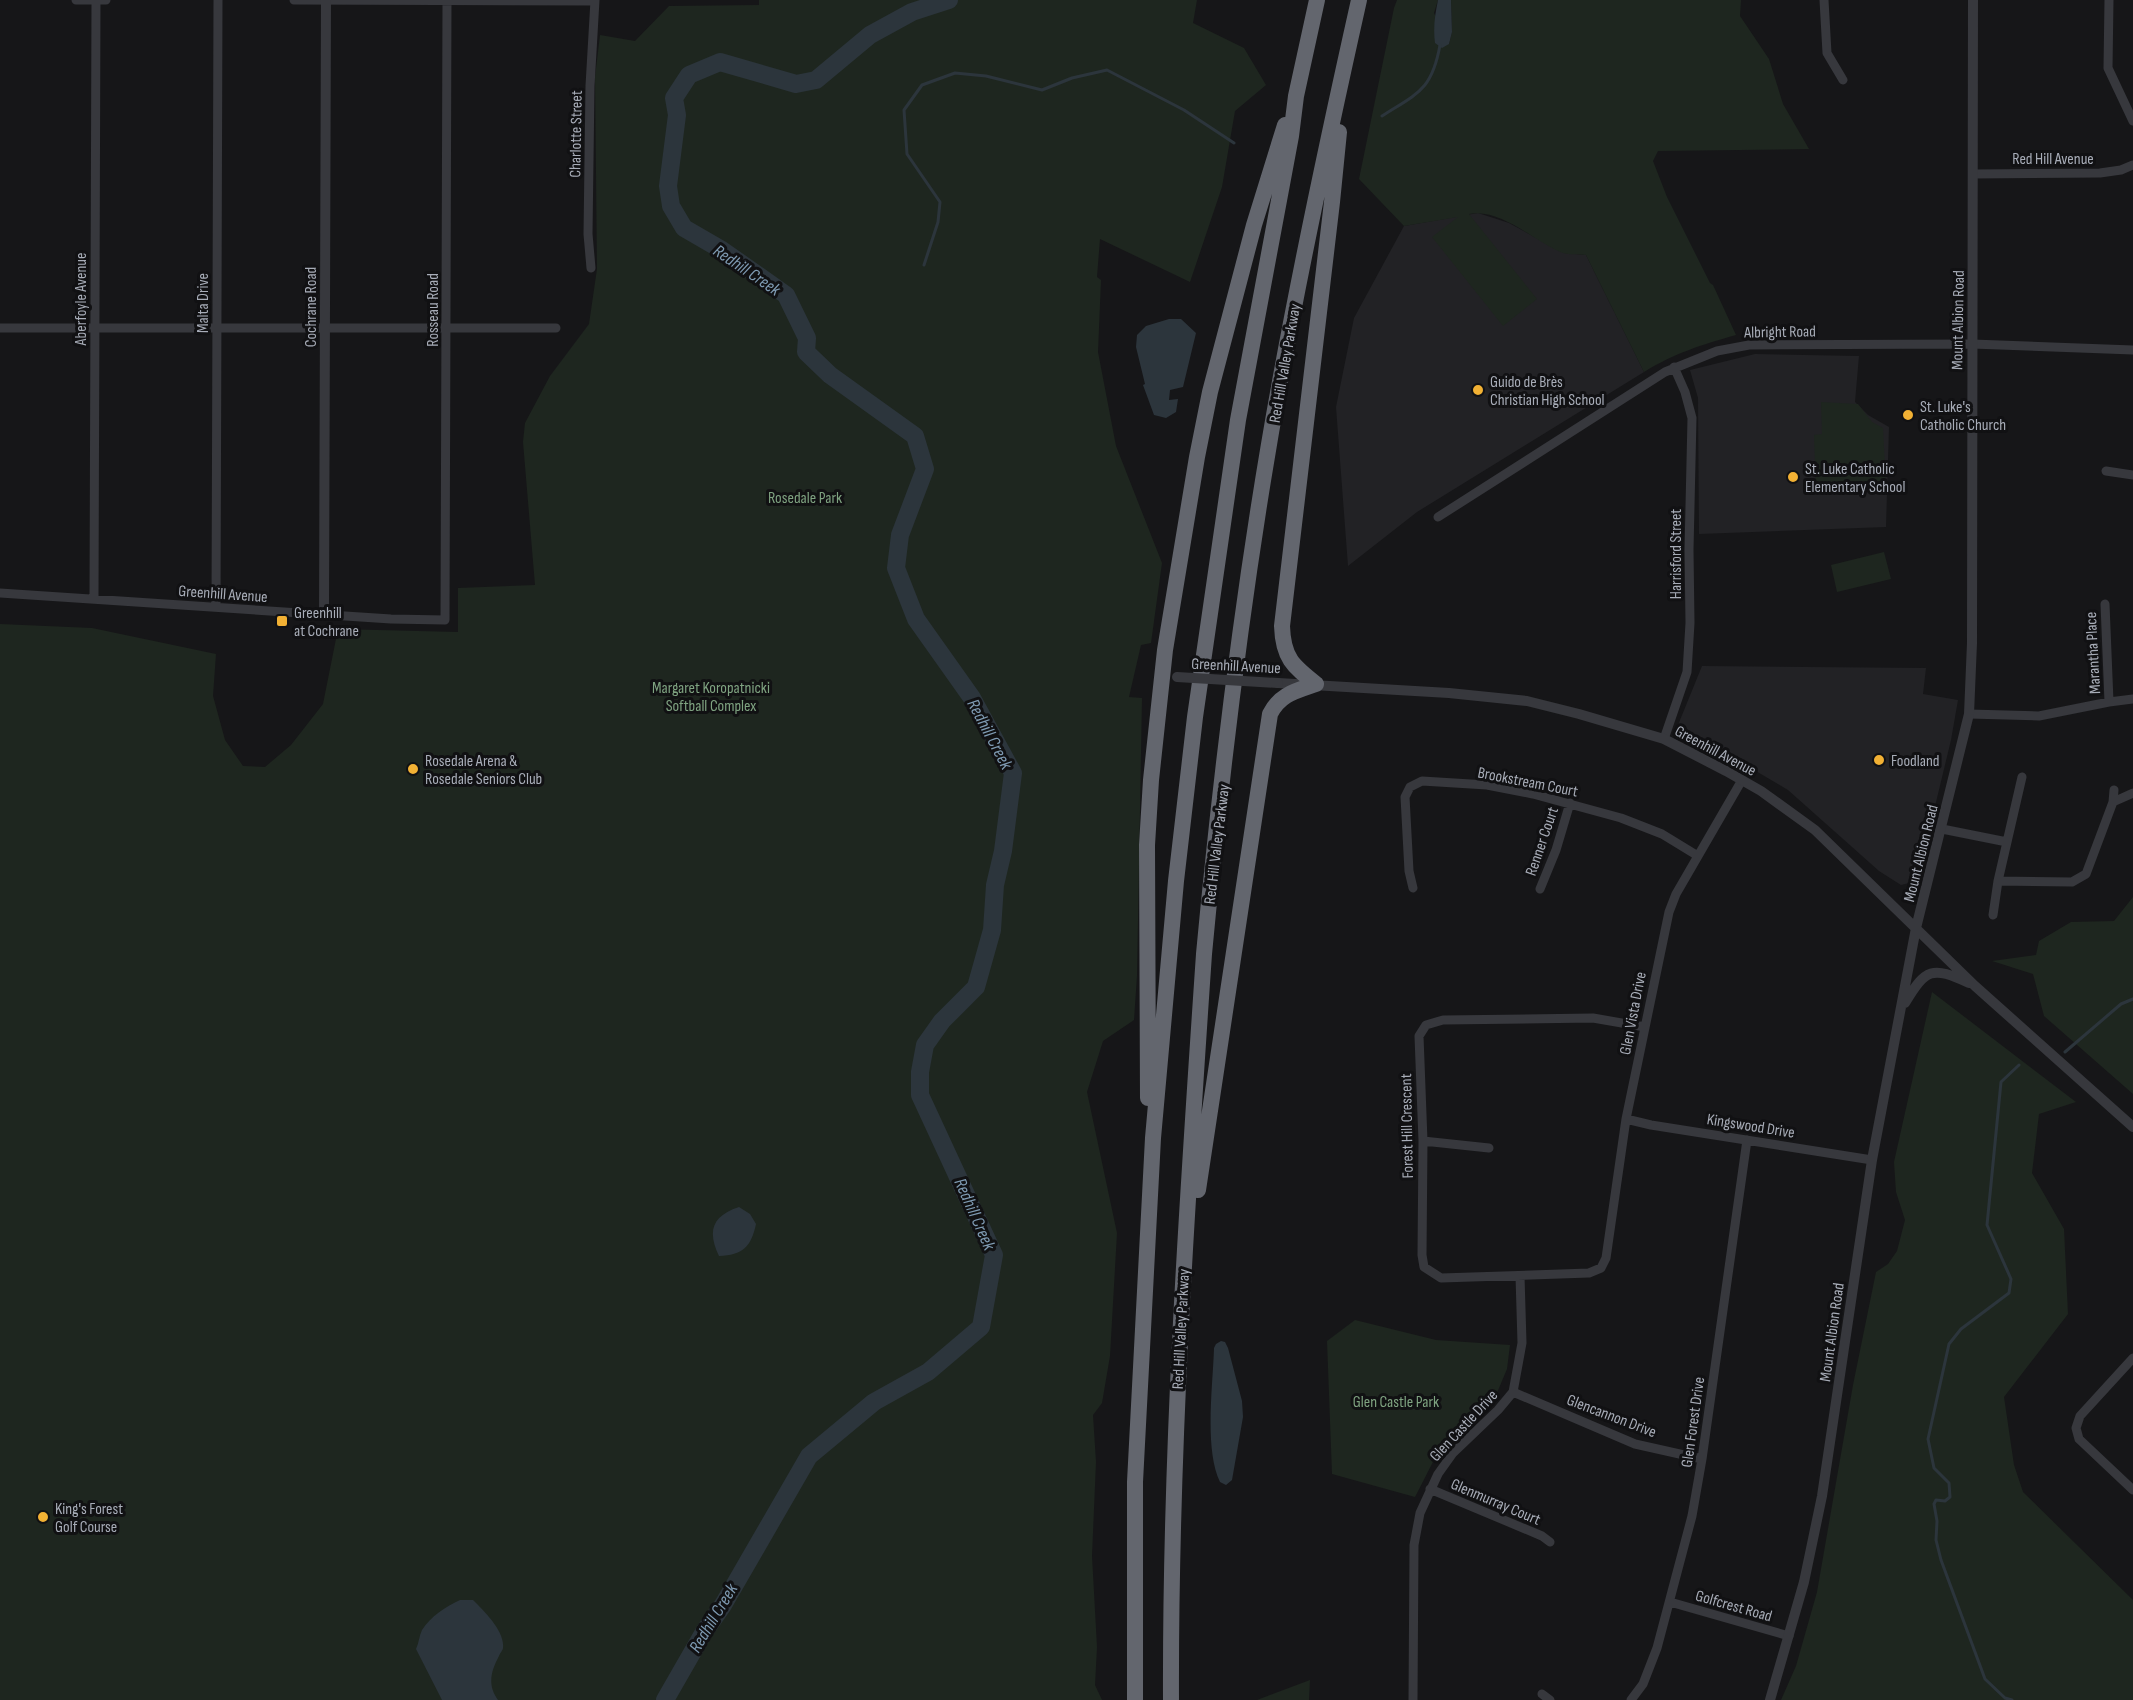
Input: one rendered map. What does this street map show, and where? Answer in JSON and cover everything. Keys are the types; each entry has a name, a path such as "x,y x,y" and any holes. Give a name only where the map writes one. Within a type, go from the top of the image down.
{"highway":[{"path":"1135,1700 1135,1482 1153,1138 1176,881 1214,579 1238,420 1291,136 1296,96 1317,0"},
{"name":"Red Hill Valley Parkway","path":"1171,1700 1173,1519 1182,1273 1204,954 1230,716 1281,379 1312,213 1359,0"},
{"path":"1316,684 1295,668 1289,658 1282,626 1332,202 1345,61"},
{"path":"1153,1138 1147,1090 1147,845 1150,780 1169,677 1190,497 1210,392 1270,169 1280,135 1296,96"},
{"path":"1182,1273 1192,1241 1270,714 1276,703 1287,694 1316,684"}],"street":[{"path":"76,0 106,0"},
{"name":"Aberfoyle Avenue","path":"94,599 96,0"},
{"name":"Malta Drive","path":"216,607 218,0"},
{"path":"294,0 595,0"},
{"name":"Cochrane Road","path":"324,614 326,0"},
{"name":"Rosseau Road","path":"445,620 447,0"},
{"name":"Charlotte Street","path":"591,268 588,234 590,86 595,0"},
{"path":"1824,0 1827,53 1844,80"},
{"name":"Mount Albion Road","path":"1770,1700 1804,1582 1822,1496 1872,1160 1916,928 1969,714 1972,643 1973,0"},
{"path":"2109,0 2108,68 2133,121"},
{"name":"Red Hill Avenue","path":"1973,174 2100,173 2121,170 2133,165"},
{"path":"0,328 556,328"},
{"name":"Albright Road","path":"1438,517 1674,367 1716,351 1749,345 1972,344 2133,350"},
{"name":"Harrisford Street","path":"1664,739 1687,672 1690,623 1692,418 1674,367"},
{"path":"2106,471 2133,475"},
{"name":"Greenhill Avenue","path":"0,593 445,620"},
{"name":"Marantha Place","path":"2105,604 2109,702"},
{"name":"Greenhill Avenue","path":"1169,677 1316,684 1527,701 1664,739 1761,791 1815,830 1975,986 2133,1127"},
{"path":"1969,714 2038,716 2133,699"},
{"path":"1993,915 1998,881 2022,777"},
{"name":"Glen Vista Drive","path":"1600,1268 1606,1258 1626,1119 1669,912 1676,894 1742,780"},
{"name":"Brookstream Court","path":"1413,888 1409,871 1405,797 1410,787 1422,781 1487,785 1570,803 1622,818 1662,834 1698,856"},
{"path":"1998,881 2072,882 2086,874 2113,802 2114,790"},
{"path":"2113,802 2133,793"},
{"name":"Renner Court","path":"1540,889 1556,850 1570,803"},
{"path":"1942,829 2007,842"},
{"path":"1902,1008 1916,984 1929,974 1939,972 1975,986"},
{"name":"Forest Hill Crescent","path":"1600,1268 1589,1273 1440,1278 1424,1268 1419,1036 1426,1025 1443,1020 1593,1018 1645,1027"},
{"name":"Kingswood Drive","path":"1626,1119 1651,1125 1872,1160"},
{"name":"Glen Forest Drive","path":"1631,1700 1642,1684 1657,1648 1692,1516 1747,1140"},
{"path":"1423,1142 1489,1148"},
{"name":"Glen Castle Drive","path":"1413,1700 1414,1545 1420,1513 1430,1489 1453,1453 1514,1392 1522,1343 1520,1276"},
{"path":"2133,1358 2080,1416 2076,1428 2079,1438 2133,1490"},
{"name":"Glencannon Drive","path":"1514,1392 1603,1428 1635,1444 1702,1459"},
{"name":"Glenmurray Court","path":"1430,1489 1542,1536 1550,1542"},
{"name":"Golfcrest Road","path":"1670,1602 1789,1636"}],"shaded area":[{"path":"1438,0 1451,0 1452,32 1449,44 1442,48 1435,43 1434,37"},
{"name":"Guido de Brès Christian High School","path":"1478,213 1509,223 1564,253 1586,255 1644,372 1417,512 1348,566 1336,407 1354,318 1404,226"},
{"path":"1169,319 1181,319 1196,333 1183,387 1170,390 1169,400 1178,399 1176,412 1166,418 1154,415 1143,385 1145,384 1136,347 1137,335 1146,326"},
{"name":"St. Luke Catholic Elementary School","path":"1755,354 1859,356 1855,402 1868,415 1889,427 1886,527 1699,534 1698,398 1690,370"},
{"path":"1702,666 1926,668 1923,694 1958,700 1951,740 1917,881 1901,885 1879,871 1788,790 1678,725"},
{"path":"739,1207 750,1214 756,1224 751,1239 740,1252 719,1256 713,1239 714,1226 723,1215"},
{"path":"1221,1341 1225,1342 1228,1348 1242,1401 1243,1417 1232,1480 1226,1485 1220,1482 1215,1468 1211,1435 1214,1348"},
{"path":"460,1600 473,1600 493,1622 501,1635 503,1649 491,1678 492,1689 498,1700 442,1700 416,1649 422,1630 430,1620"}],"green space":[{"path":"759,0 1197,0 1193,23 1244,48 1266,85 1235,111 1222,187 1190,282 1100,239 1097,277 1101,280 1098,352 1116,446 1162,563 1151,643 1141,645 1129,697 1142,698 1137,976 1134,1020 1103,1041 1087,1092 1117,1233 1110,1356 1102,1403 1093,1415 1096,1462 1092,1556 1097,1647 1095,1685 1102,1700 0,1700 0,624 92,628 216,654 213,696 225,740 243,766 265,767 291,745 323,704 338,629 458,632 458,588 535,585 523,442 525,423 550,376 589,324 597,269 595,77 600,35 635,41 669,6 759,5"},
{"path":"1397,0 1438,0 1434,13 1449,44 1452,32 1451,0 1741,0 1740,16 1769,59 1783,104 1809,149 1658,151 1653,161 1667,197 1736,335 1688,350 1644,372 1586,255 1563,253 1494,216 1469,214 1537,299 1503,326 1432,237 1458,217 1404,226 1359,179"},
{"path":"1821,402 1858,404 1872,422 1883,428 1886,487 1844,487 1844,493 1816,492 1814,435 1822,434"},
{"path":"1884,552 1891,579 1837,592 1831,565"},
{"path":"2133,897 2133,1094 2044,1016 2033,974 1992,961 2036,955 2039,941 2071,922 2114,921"},
{"path":"1932,992 2076,1102 2039,1114 2032,1173 2064,1229 2068,1314 2004,1397 2014,1465 2023,1492 2133,1600 2133,1700 1781,1700 1796,1666 1817,1592 1853,1385 1876,1272 1888,1264 1897,1251 1905,1220 1896,1192 1894,1162"},
{"name":"Glen Castle Park","path":"1355,1320 1436,1340 1510,1345 1507,1369 1494,1400 1470,1420 1436,1456 1415,1497 1332,1474 1327,1341"},
{"path":"1310,1680 1309,1700 1257,1700"}],"waterway":[{"name":"Redhill Creek","path":"665,1700 809,1456 874,1402 928,1372 981,1327 994,1255 920,1095 920,1072 925,1045 942,1021 976,987 992,930 995,885 1003,851 1013,773 972,698 916,619 896,568 900,535 925,469 915,436 830,375 806,352 807,338 786,295 722,250 684,228 671,206 668,186 677,115 674,98 689,75 720,62 796,84 816,80 870,35 912,12 949,0"},
{"path":"1382,116 1422,89 1433,72 1440,45"},
{"path":"924,265 938,222 940,202 907,154 904,110 922,85 955,73 986,76 1042,90 1072,78 1107,70 1184,110 1234,143"},
{"path":"2065,1052 2121,1004 2133,999"},
{"path":"2012,1700 2005,1698 1985,1679 1941,1560 1936,1540 1937,1521 1934,1504 1936,1500 1945,1501 1950,1497 1949,1483 1934,1468 1928,1439 1949,1344 1961,1329 2009,1293 2011,1279 1987,1225 2001,1082 2019,1065"}],"place":[{"name":"Guido de Brès Christian High School","path":"1478,390"},
{"name":"St. Luke's Catholic Church","path":"1908,415"},
{"name":"St. Luke Catholic Elementary School","path":"1793,477"},
{"name":"Greenhill at Cochrane","path":"282,621"},
{"name":"Foodland","path":"1879,760"},
{"name":"Rosedale Arena & Rosedale Seniors Club","path":"413,769"},
{"name":"King's Forest Golf Course","path":"43,1517"}],"park label":[{"name":"Rosedale Park","path":"805,497"},
{"name":"Margaret Koropatnicki Softball Complex","path":"711,696"}]}
